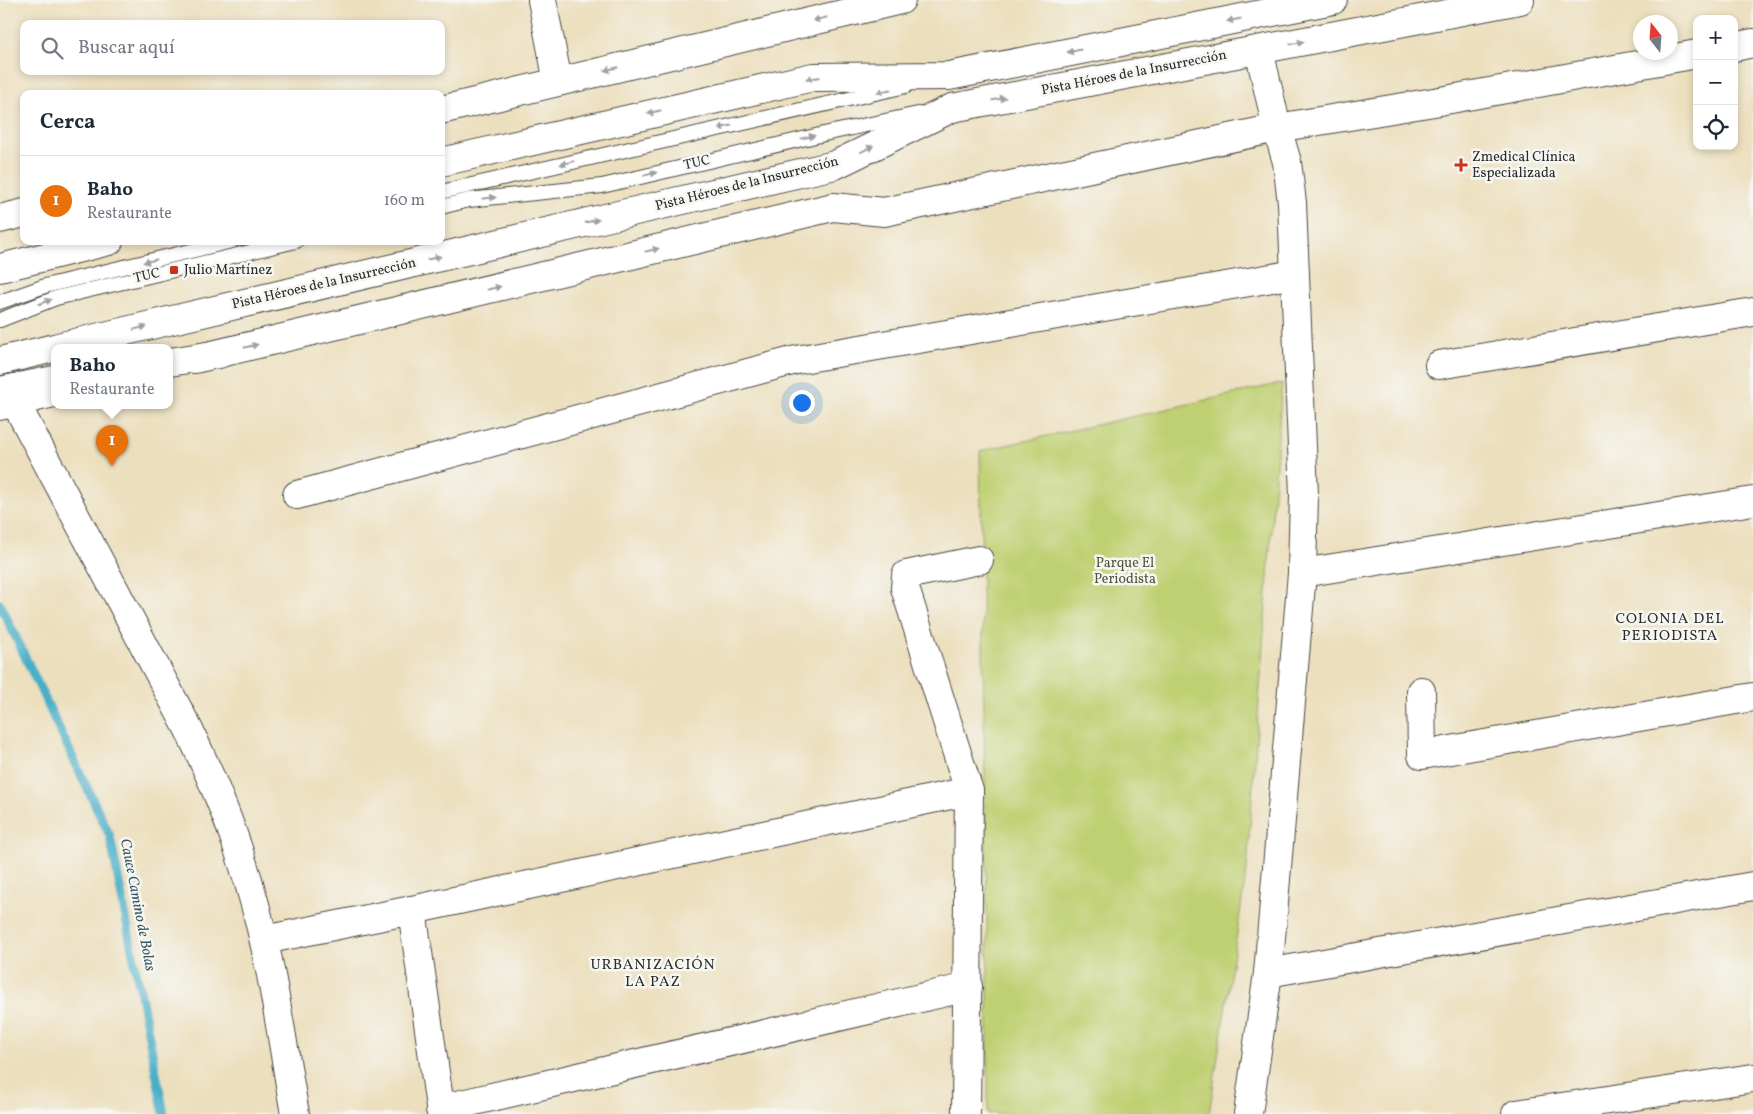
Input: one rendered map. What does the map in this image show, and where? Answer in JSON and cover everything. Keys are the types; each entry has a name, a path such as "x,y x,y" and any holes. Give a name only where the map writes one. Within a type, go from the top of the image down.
{"street":[{"path":"542,0 558,82"},
{"path":"445,109 901,0"},
{"path":"445,161 813,77 949,76 1333,0"},
{"name":"Pista Héroes de la Insurrección","path":"71,344 835,165 952,108 1520,0"},
{"path":"1738,46 1753,43"},
{"path":"1248,1114 1268,974 1302,573 1304,494 1292,203 1287,162 1259,50"},
{"path":"173,365 833,207 884,212 1277,128 1440,101 1693,55"},
{"path":"0,218 20,214"},
{"path":"0,268 93,245"},
{"path":"297,495 796,360 1295,274"},
{"path":"1439,365 1753,312"},
{"path":"0,361 51,349"},
{"path":"173,362 219,354"},
{"path":"5,400 51,381"},
{"path":"5,400 51,393"},
{"path":"5,400 188,728 206,767 242,859 264,940 295,1114"},
{"path":"1302,573 1753,501"},
{"path":"966,1114 969,790 905,588 906,575 979,560"},
{"path":"1421,691 1422,755 1753,697"},
{"path":"264,940 969,790"},
{"path":"1268,974 1753,886"},
{"path":"412,910 440,1111 968,987"},
{"path":"1516,1114 1753,1078"}],"lane":[{"name":"TUC","path":"445,191 949,76"},
{"name":"TUC","path":"445,206 469,200 602,186 824,134 952,108"},
{"name":"TUC","path":"0,302 45,286 215,245"},
{"name":"TUC","path":"0,320 56,298 279,245"}],"green space":[{"name":"Parque El Periodista","path":"1282,383 1247,868 1209,1114 988,1114 988,984 980,451"}],"waterway":[{"name":"Cauce Camino de Bolas","path":"0,604 110,836 164,1114"}],"place":[{"name":"Zmedical Clínica Especializada","path":"1461,165"},
{"name":"Julio Martínez","path":"174,270"},
{"name":"Baho","path":"112,466"}],"district":[{"name":"COLONIA DEL PERIODISTA","path":"1670,628"},
{"name":"URBANIZACIÓN LA PAZ","path":"653,974"}]}
